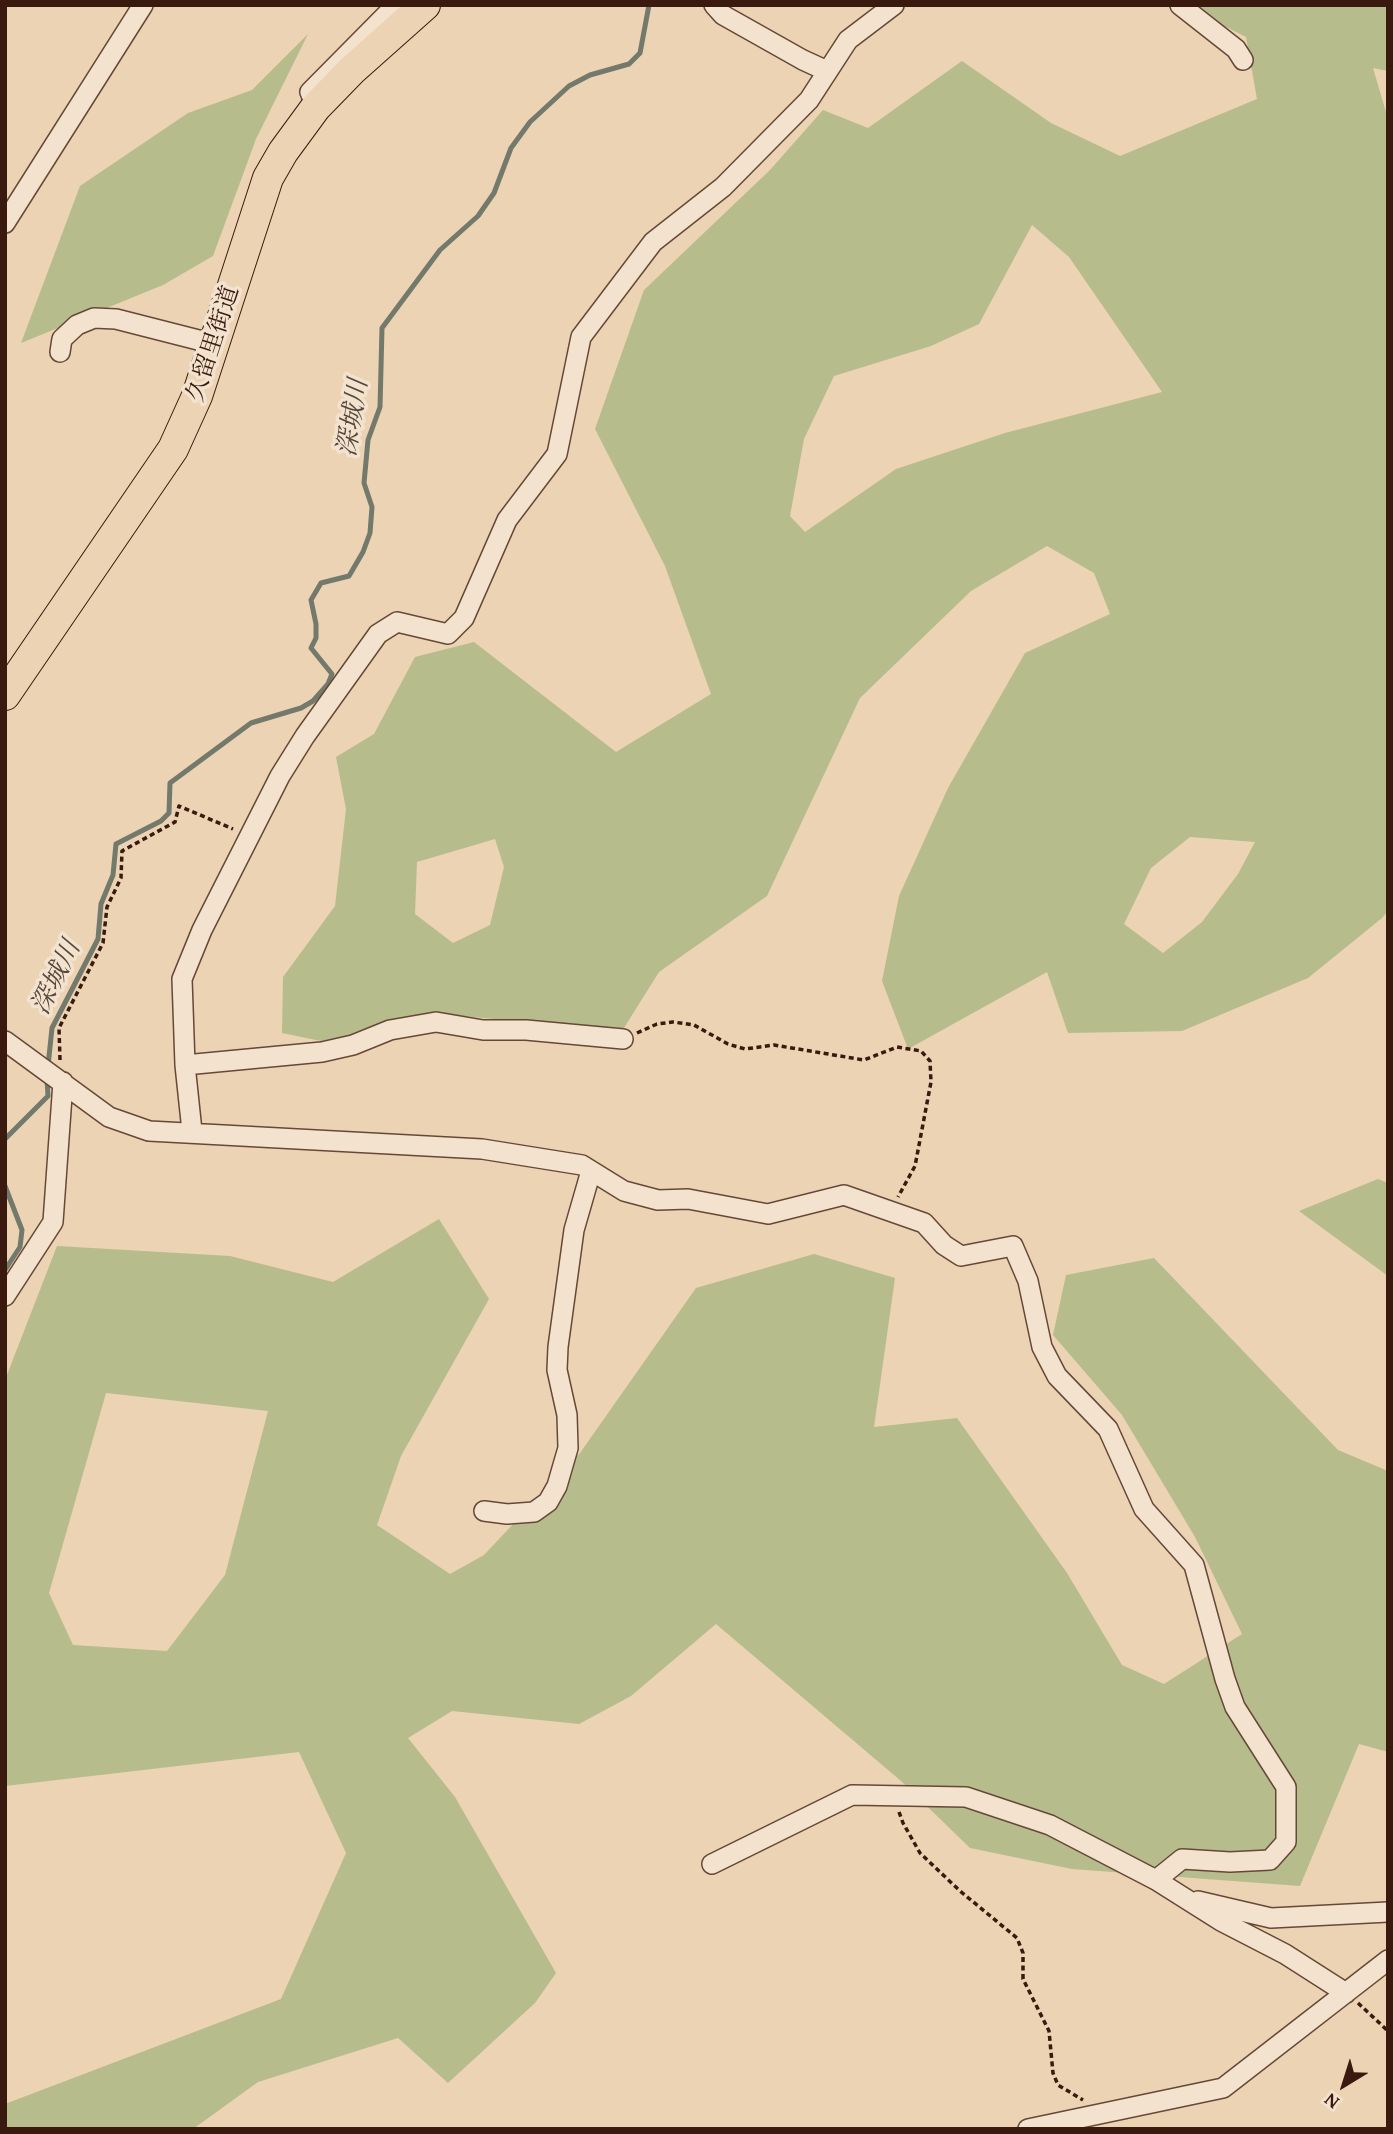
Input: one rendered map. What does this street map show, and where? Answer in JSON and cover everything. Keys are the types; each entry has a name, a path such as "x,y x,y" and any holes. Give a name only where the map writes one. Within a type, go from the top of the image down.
{"main road":[{"name":"久留里街道","path":"5,695 173,449 190,414 268,178 283,152 316,107 352,70 425,5"}],"street":[{"path":"5,223 143,5"},
{"path":"316,107 310,92 396,5"},
{"path":"714,5 723,15 827,71"},
{"path":"192,1131 185,1065 182,979 202,930 281,776 305,736 378,635 397,622 448,634 464,618 508,520 557,454 581,337 653,242 723,187 809,100 848,40 894,5"},
{"path":"1180,5 1237,50 1243,60"},
{"path":"60,352 62,339 77,325 94,318 116,319 214,344"},
{"path":"185,1065 322,1052 353,1045 390,1030 436,1022 455,1023 483,1030 526,1030 623,1039"},
{"path":"5,1041 109,1117 149,1131 192,1131 482,1149 582,1165 624,1191 658,1200 688,1199 768,1214 844,1195 924,1223 944,1245 961,1256 1013,1246 1028,1281 1042,1347 1057,1376 1108,1429 1144,1508 1194,1565 1235,1707 1286,1787 1286,1842 1270,1860 1230,1862 1182,1859 1156,1880"},
{"path":"5,1296 53,1222 64,1082"},
{"path":"484,1511 508,1514 534,1512 548,1502 557,1486 568,1448 567,1415 557,1370 558,1347 575,1230 590,1171"},
{"path":"712,1864 852,1795 966,1797 1050,1825 1156,1880 1221,1922 1285,1954 1346,1993"},
{"path":"1182,1897 1262,1916 1388,1912"},
{"path":"1250,1936 1262,1916"},
{"path":"1028,2129 1223,2088 1388,1960"}],"path":[{"path":"64,1082 60,1070 59,1028 103,943 107,907 121,878 122,851 175,822 178,806 251,837"},
{"path":"623,1039 657,1024 673,1022 694,1026 728,1044 745,1049 774,1045 864,1060 897,1047 921,1051 930,1060 929,1093 915,1166 891,1211"},
{"path":"907,1796 899,1813 920,1853 960,1891 1017,1938 1023,1953 1023,1979 1048,2031 1053,2073 1058,2085 1106,2113"},
{"path":"1346,1993 1388,2031"}],"green space":[{"path":"1183,5 1388,5 1388,71 1373,68 1388,119 1388,911 1382,918 1308,978 1182,1031 1068,1033 1047,972 908,1049 882,981 899,896 948,788 1025,653 1110,614 1094,573 1047,546 971,591 860,698 767,896 659,972 622,1031 452,1015 321,1041 282,1033 283,977 335,906 346,809 336,757 374,734 415,657 474,642 616,752 711,694 665,566 595,429 644,290 770,170 823,110 868,128 962,61 1051,123 1120,156 1257,99 1246,37","holes":["1032,225 1069,257 1162,392 1005,433 896,469 805,532 790,516 804,439 834,376 931,346 979,324","1190,837 1255,842 1238,874 1202,922 1163,953 1124,924 1151,868","495,839 504,867 490,925 453,943 415,914 417,862"]},
{"path":"308,34 256,139 213,256 163,285 21,343 80,186 188,113 252,90"},
{"path":"1378,1179 1388,1183 1388,1276 1299,1211"},
{"path":"439,1219 489,1299 401,1456 377,1525 450,1574 484,1555 580,1453 696,1288 814,1254 895,1278 874,1427 957,1418 1067,1573 1122,1665 1164,1684 1242,1634 1195,1537 1122,1415 1053,1335 1066,1275 1154,1258 1338,1450 1388,1471 1388,1752 1359,1744 1300,1886 1072,1869 970,1848 901,1781 716,1624 631,1696 579,1724 452,1711 408,1738 455,1797 556,1973 535,2003 448,2083 398,2038 258,2082 193,2129 5,2129 5,2104 281,1999 346,1853 299,1752 5,1786 5,1380 57,1246 230,1256 333,1282","holes":["106,1393 268,1411 225,1575 167,1651 73,1645 49,1593"]}],"waterway":[{"name":"深城川","path":"48,1066 52,1028 98,939 101,904 113,875 116,844 161,821 169,813 170,783 251,723 301,708 313,701 328,684 332,674 311,648 316,638 311,600 321,583 349,576 370,533 372,507 364,483 368,440 380,407 382,328 440,250 478,216 494,193 511,148 530,122 569,86 590,75 629,64 640,53 649,5"},
{"name":"深城川","path":"5,1139 48,1096 47,1079"},
{"name":"深城川","path":"5,1186 22,1230 20,1247 5,1270"}]}
